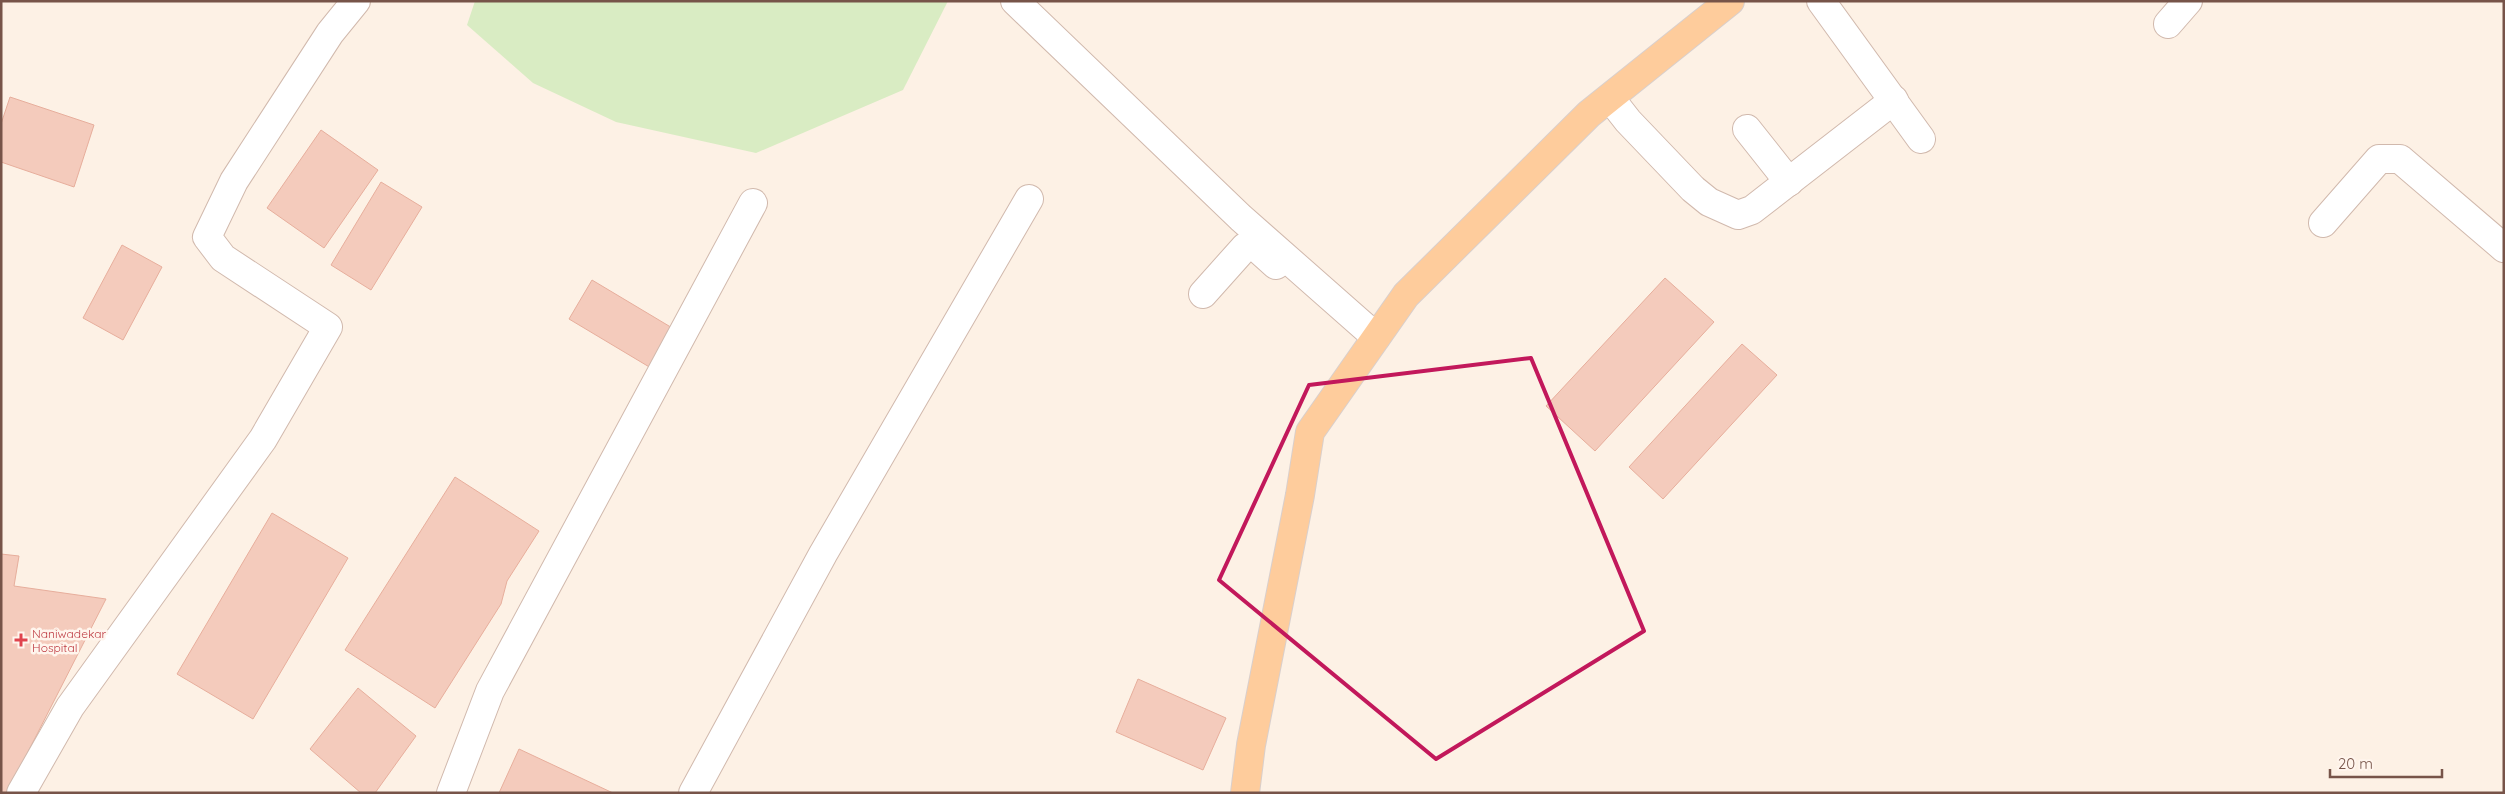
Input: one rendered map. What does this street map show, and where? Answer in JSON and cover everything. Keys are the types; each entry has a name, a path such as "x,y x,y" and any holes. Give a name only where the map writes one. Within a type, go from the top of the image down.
{"main road":[{"path":"1245,793 1251,745 1300,496 1310,432 1406,296 1589,114 1730,1"}],"street":[{"path":"21,793 70,707 264,439 328,327 223,258 207,237 234,181 330,33 356,1"},
{"path":"1016,1 1241,218 1373,342"},
{"path":"1821,1 1921,139"},
{"path":"2168,24 2188,1"},
{"path":"1610,98 1693,189 1709,202 1723,210 1738,215 1752,210 1894,100"},
{"path":"1747,129 1789,182"},
{"path":"2323,223 2380,159 2400,159 2504,248"},
{"path":"693,793 822,554 1029,199"},
{"path":"451,793 490,691 753,203"},
{"path":"1203,294 1245,247 1256,247 1373,342"}],"highlighted area":[{"path":"1531,358 1644,631 1436,759 1219,580 1309,385"}],"green space":[{"path":"475,1 948,1 903,90 756,153 616,122 533,83 467,25"}],"building":[{"path":"10,97 94,125 74,187 1,162 1,124"},
{"path":"321,130 378,170 324,248 267,208"},
{"path":"381,182 422,207 371,290 331,265"},
{"path":"122,245 162,267 123,340 83,318"},
{"path":"1665,278 1714,322 1595,451 1546,406"},
{"path":"592,280 679,332 656,371 569,319"},
{"path":"1742,344 1777,375 1663,499 1629,467"},
{"path":"455,477 539,531 507,581 501,604 435,708 345,650"},
{"path":"272,513 348,558 253,719 177,674"},
{"path":"1,554 19,556 14,586 106,599 7,793 1,793"},
{"path":"1138,679 1226,718 1203,770 1116,732"},
{"path":"358,688 416,736 375,793 361,793 310,749"},
{"path":"519,749 613,793 499,793"}],"place":[{"name":"Naniwadekar Hospital","path":"21,640"}]}
